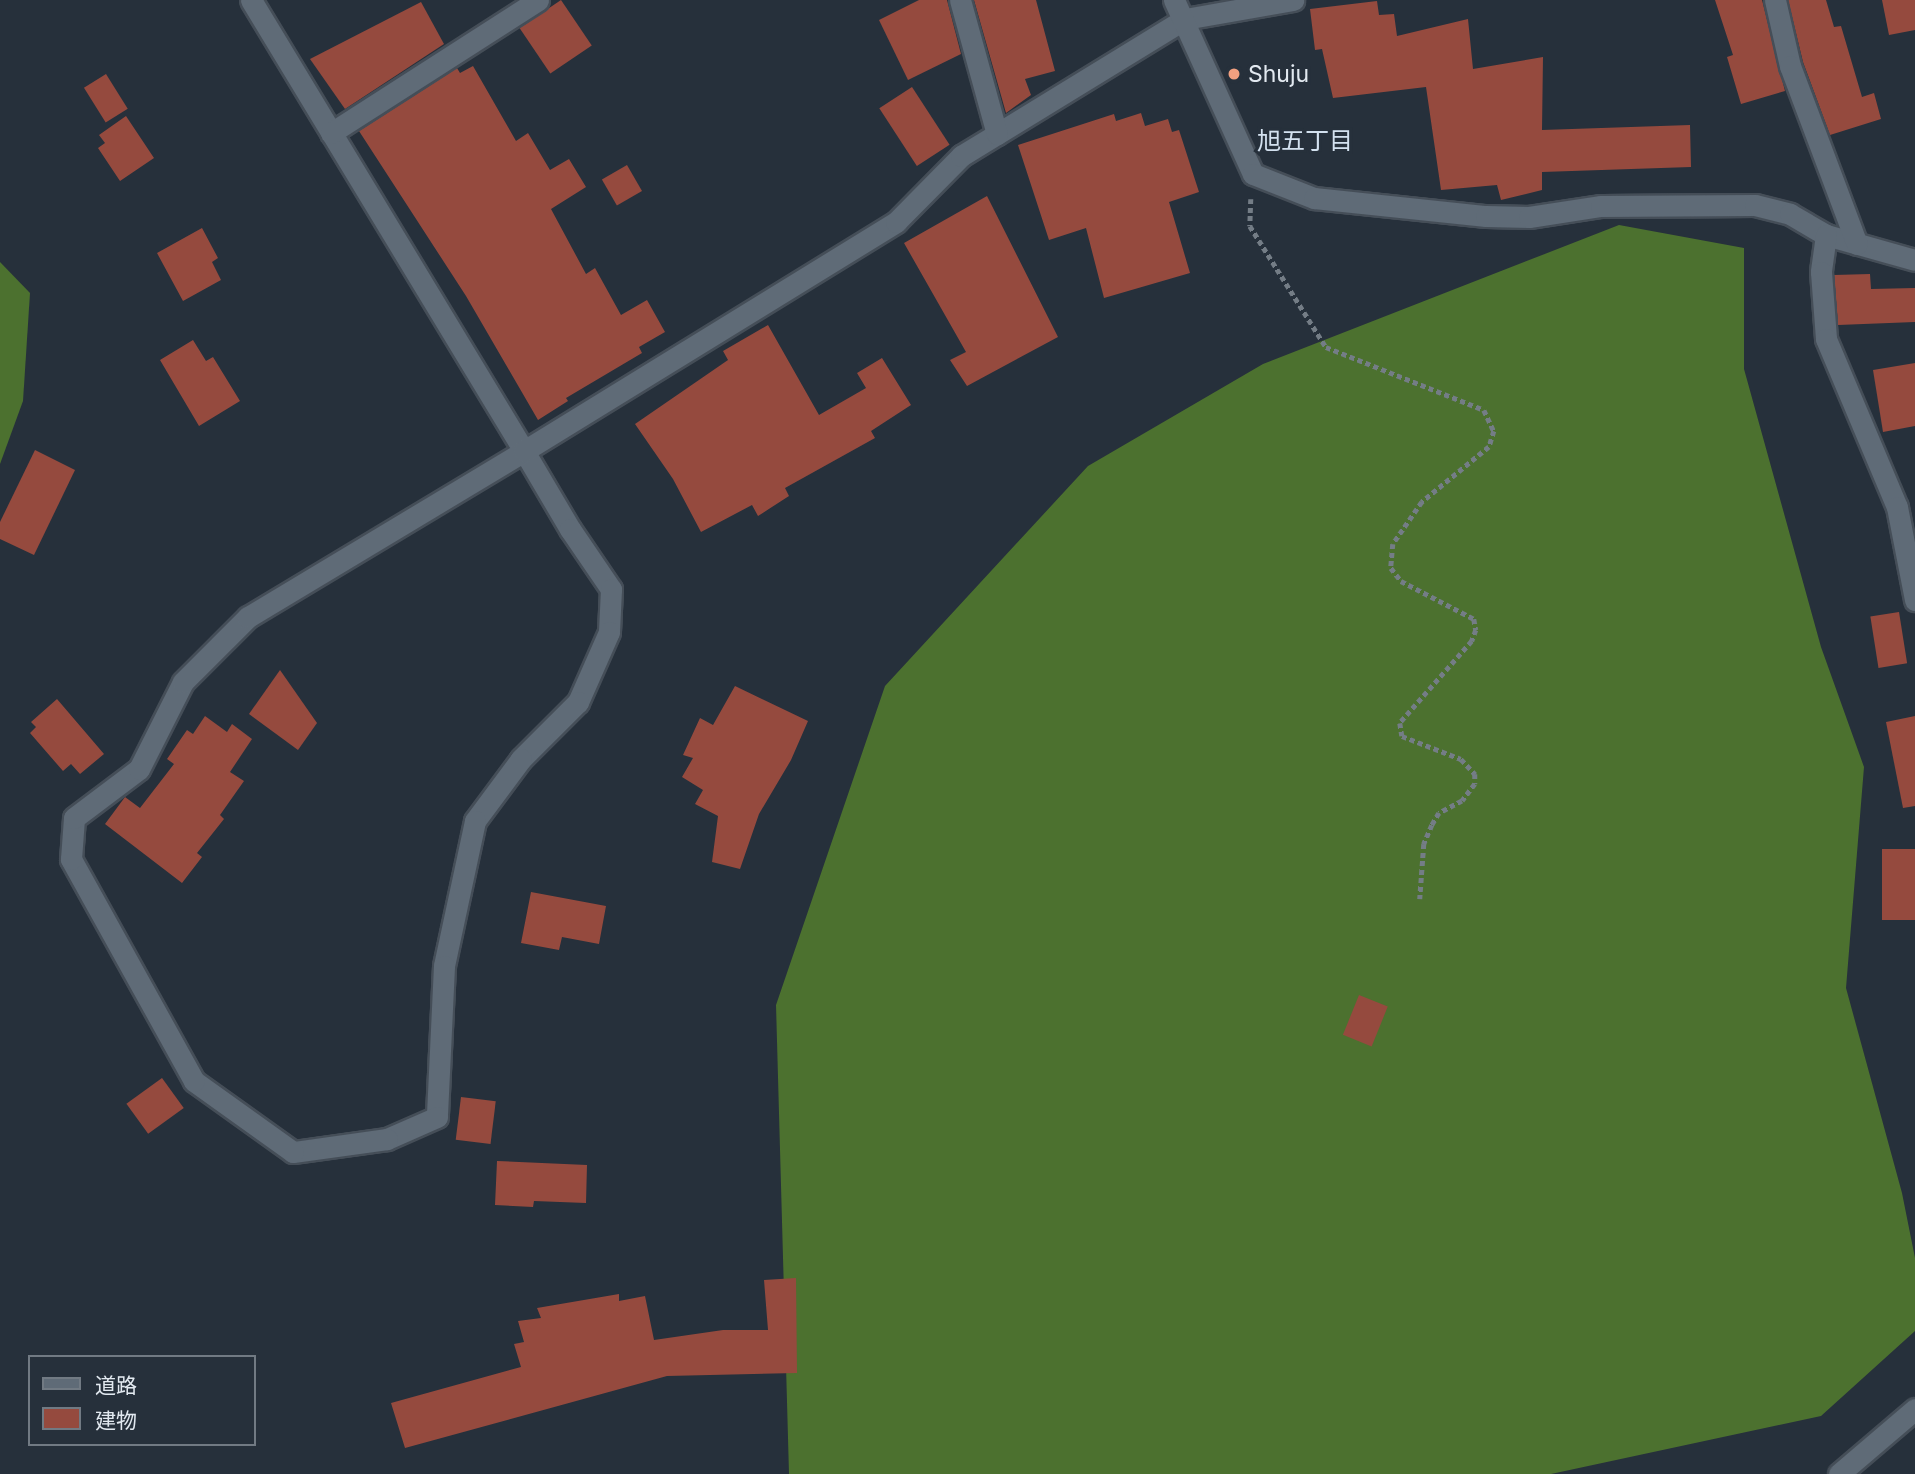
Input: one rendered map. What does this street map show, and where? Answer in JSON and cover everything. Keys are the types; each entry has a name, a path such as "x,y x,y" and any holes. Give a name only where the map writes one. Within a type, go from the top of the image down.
{"street":[{"path":"251,0 524,450 611,589 608,632 579,702 521,759 475,821 444,966 437,1117 387,1139 293,1152 194,1081 71,859 74,818 139,769 183,682 248,617 524,450 897,222 961,156 1185,19 1293,0"},
{"path":"331,133 538,0"},
{"path":"960,0 997,134"},
{"path":"1174,0 1185,19 1253,174 1314,198 1486,216 1529,216 1601,206 1755,205 1790,214 1826,235 1915,260"},
{"path":"1775,0 1790,66 1857,244"},
{"path":"1826,235 1821,272 1826,339 1897,507 1915,600"},
{"path":"1839,1474 1915,1409"}],"path":[{"path":"1253,174 1250,226 1325,347 1484,410 1494,431 1489,447 1422,502 1393,544 1391,568 1401,581 1474,619 1476,630 1472,641 1400,723 1402,736 1461,759 1475,774 1475,784 1462,801 1439,813 1432,825 1424,844 1420,899"}],"green space":[{"path":"1619,225 1744,248 1744,369 1821,647 1864,767 1846,988 1902,1193 1915,1258 1915,1331 1821,1416 1551,1474 789,1474 776,1005 885,686 1088,466 1263,364"},
{"path":"0,262 30,293 23,401 0,464"}],"building":[{"path":"561,0 592,46 550,74 520,28"},
{"path":"919,0 947,0 961,54 908,80 879,20"},
{"path":"974,0 1036,0 1055,71 1025,79 1031,95 1006,113"},
{"path":"1715,0 1762,0 1785,91 1741,104 1727,57 1733,55"},
{"path":"1788,0 1826,0 1834,27 1841,26 1862,97 1874,93 1881,119 1830,135 1803,62"},
{"path":"1882,0 1915,0 1915,30 1889,35"},
{"path":"1377,1 1379,15 1394,14 1397,36 1468,19 1473,69 1543,57 1542,130 1690,125 1691,167 1542,172 1542,190 1501,200 1497,185 1441,190 1426,87 1333,98 1322,49 1315,50 1310,9"},
{"path":"421,2 444,44 345,109 310,59"},
{"path":"473,66 516,141 528,133 550,170 569,159 586,187 551,209 586,274 595,268 621,315 647,300 665,332 639,347 642,353 566,398 568,401 538,420 466,296 359,131 457,68 460,73"},
{"path":"106,74 128,109 106,123 84,88"},
{"path":"912,87 950,145 917,166 879,108"},
{"path":"1141,113 1145,126 1168,119 1172,132 1179,130 1199,192 1169,202 1190,273 1104,298 1086,228 1049,240 1018,145 1114,114 1116,121"},
{"path":"126,116 154,158 120,181 98,148 105,143 99,135"},
{"path":"627,165 642,191 617,205 602,180"},
{"path":"987,196 1058,337 967,386 950,360 966,352 904,243"},
{"path":"202,228 218,258 212,262 221,280 183,301 157,253"},
{"path":"1870,274 1871,289 1915,288 1915,322 1838,325 1834,275"},
{"path":"768,325 819,415 866,388 857,373 882,358 911,405 871,431 875,438 785,488 789,496 758,516 752,505 701,532 673,479 635,424 728,360 723,351"},
{"path":"193,340 206,361 213,357 240,401 199,426 160,360"},
{"path":"1915,363 1915,426 1883,432 1873,370"},
{"path":"35,450 75,470 34,555 0,539 0,522"},
{"path":"1899,612 1907,663 1878,668 1870,617"},
{"path":"280,670 317,723 298,750 249,714"},
{"path":"735,686 808,721 791,760 759,814 740,869 712,862 718,816 695,804 703,790 682,777 693,758 683,755 700,718 713,725"},
{"path":"57,699 104,754 80,774 71,764 63,771 30,733 36,727 31,722"},
{"path":"205,716 227,732 232,724 252,739 230,772 244,781 220,815 224,819 197,853 202,857 182,883 105,824 125,797 140,808 174,764 167,759 187,730 193,734"},
{"path":"1915,716 1915,806 1903,808 1886,722"},
{"path":"1882,849 1915,849 1915,920 1882,920"},
{"path":"531,892 606,906 599,944 562,937 559,950 521,943"},
{"path":"1359,995 1388,1007 1372,1046 1343,1035"},
{"path":"162,1078 184,1108 148,1134 126,1104"},
{"path":"461,1097 496,1101 490,1144 456,1140"},
{"path":"497,1161 587,1165 586,1203 534,1201 533,1207 495,1205"},
{"path":"796,1278 797,1373 667,1376 405,1448 391,1403 521,1367 514,1344 524,1342 518,1321 541,1318 537,1308 619,1294 619,1301 645,1296 654,1340 723,1330 768,1330 764,1280"}],"place":[{"name":"Shuju","path":"1234,74"}],"district":[{"name":"旭五丁目","path":"1305,141"}]}
